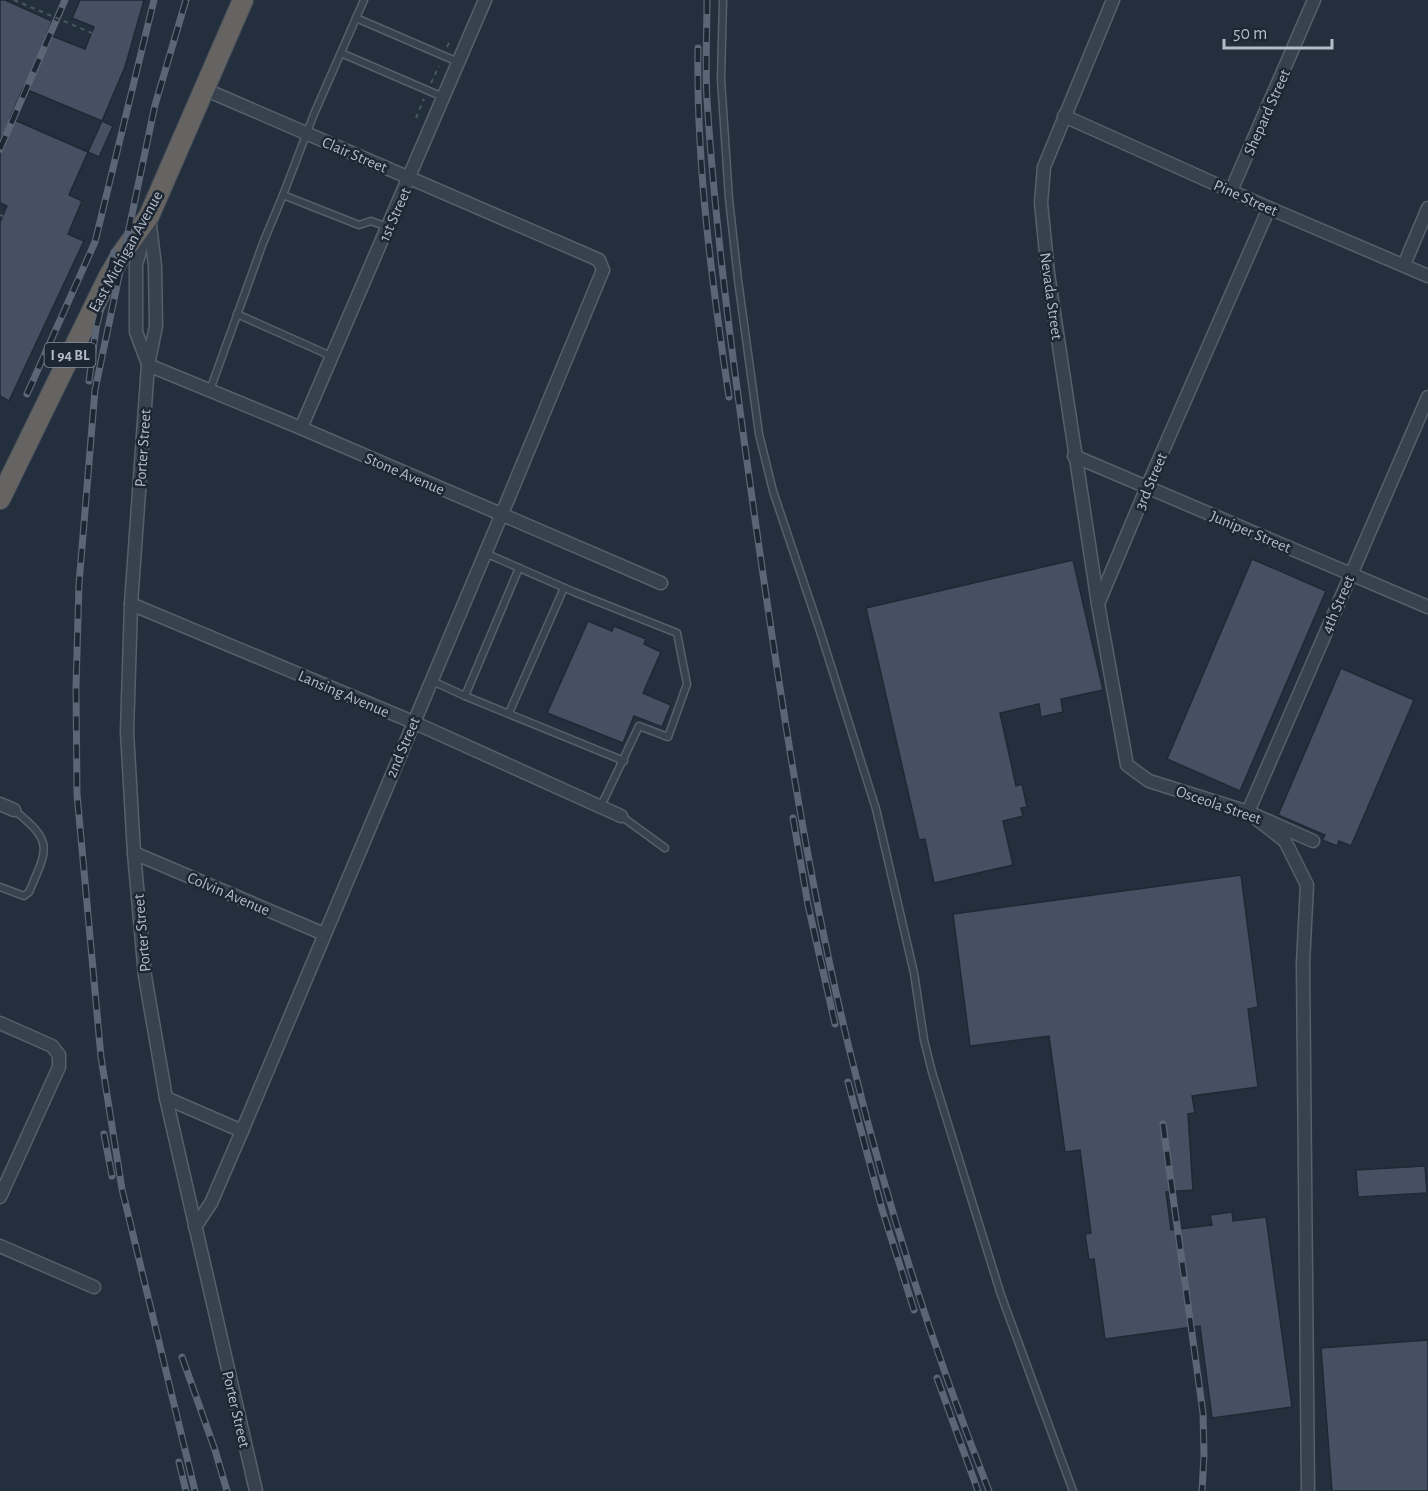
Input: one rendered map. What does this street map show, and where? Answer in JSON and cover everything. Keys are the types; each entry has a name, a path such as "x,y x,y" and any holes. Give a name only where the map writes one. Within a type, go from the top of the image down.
{"highway":[{"name":"East Michigan Avenue","path":"0,499 109,276 149,216 243,0"}],"street":[{"name":"1st Street","path":"301,428 485,0"},
{"name":"Nevada Street","path":"1098,604 1074,456 1048,273 1041,203 1044,167 1113,0"},
{"name":"Shepard Street","path":"1231,191 1314,0"},
{"name":"Clair Street","path":"204,89 599,260 603,265"},
{"name":"Pine Street","path":"1064,116 1428,276"},
{"name":"3rd Street","path":"1098,604 1269,208"},
{"path":"1404,265 1428,208"},
{"name":"Porter Street","path":"148,365 136,332 136,265 149,216"},
{"name":"Porter Street","path":"149,216 155,266 156,326 148,365 130,604 127,732 134,854 145,976 166,1098 256,1491"},
{"name":"2nd Street","path":"195,1227 210,1203 242,1131 484,553 503,514 603,270 603,265"},
{"name":"Stone Avenue","path":"148,365 301,428 661,583"},
{"name":"4th Street","path":"1248,812 1428,397"},
{"name":"Juniper Street","path":"1074,456 1428,607"},
{"name":"Lansing Avenue","path":"130,604 413,722 621,816"},
{"name":"Osceola Street","path":"1098,604 1127,765 1149,781 1248,812 1313,841"},
{"path":"0,804 14,810"},
{"path":"1248,812 1285,841 1307,885 1303,963 1308,1491"},
{"name":"Colvin Avenue","path":"134,854 324,934"},
{"path":"0,1023 52,1046 58,1055 59,1067 0,1197"},
{"path":"166,1098 242,1131"},
{"path":"0,1246 94,1287"}],"lane":[{"path":"210,390 262,243 364,0"},
{"path":"723,0 722,90 729,199 759,434 765,460 876,808 914,973 924,1040 932,1072 1001,1295 1073,1491"},
{"path":"356,18 458,62"},
{"path":"341,53 443,97"},
{"path":"283,195 359,225 371,220 387,227"},
{"path":"237,314 331,356"},
{"path":"484,553 676,633 687,684 668,737 639,726 624,762 600,808"},
{"path":"465,696 519,568"},
{"path":"509,713 564,588"},
{"path":"430,681 624,762"},
{"path":"0,887 24,896 29,892 43,860 41,836 35,827 14,810"},
{"path":"621,816 665,848"}],"path":[{"path":"14,0 92,33"},
{"path":"416,118 451,39"}],"building":[{"path":"0,0 5,0 52,21 47,34 85,49 94,27 72,18 80,0 144,0 125,67 102,121 23,88 10,118 88,152 69,195 82,201 68,234 84,241 9,401 0,396 0,222 7,206 0,203"},
{"path":"102,121 113,126 99,157 88,152"},
{"path":"1252,559 1326,591 1240,791 1167,759"},
{"path":"1073,560 1103,690 1061,699 1063,712 1041,717 1039,704 1000,713 1016,786 1022,784 1027,807 1021,808 1023,816 1003,821 1013,865 934,883 925,839 919,840 866,608"},
{"path":"588,621 612,631 614,626 646,639 644,644 661,652 643,693 671,705 662,727 634,716 623,743 547,713"},
{"path":"1341,668 1414,700 1351,846 1339,841 1337,846 1322,840 1325,835 1278,815"},
{"path":"1241,875 1258,1007 1248,1009 1258,1087 1192,1096 1195,1113 1188,1114 1193,1190 1166,1192 1171,1230 1212,1225 1210,1215 1232,1212 1233,1221 1266,1217 1292,1407 1212,1418 1200,1326 1105,1339 1094,1259 1089,1260 1085,1234 1091,1233 1080,1150 1065,1152 1049,1036 970,1046 953,914"},
{"path":"1425,1166 1427,1193 1358,1197 1356,1170"},
{"path":"1428,1340 1428,1491 1332,1491 1321,1348"}],"railway":[{"path":"0,149 65,0"},
{"path":"27,394 95,242 154,0"},
{"path":"186,0 155,105 95,390 79,584 76,687 77,794 101,1057 122,1189 195,1491"},
{"path":"707,0 707,100 727,313 776,662 810,866 838,1001 882,1175 914,1282 989,1491"},
{"path":"698,48 702,179 711,267 729,397"},
{"path":"89,381 96,329 114,252"},
{"path":"793,818 808,905 835,1024"},
{"path":"848,1082 882,1209 914,1310"},
{"path":"1163,1124 1203,1413 1202,1491"},
{"path":"104,1134 112,1176"},
{"path":"182,1357 227,1491"},
{"path":"937,1378 978,1491"},
{"path":"179,1462 186,1491"}]}
